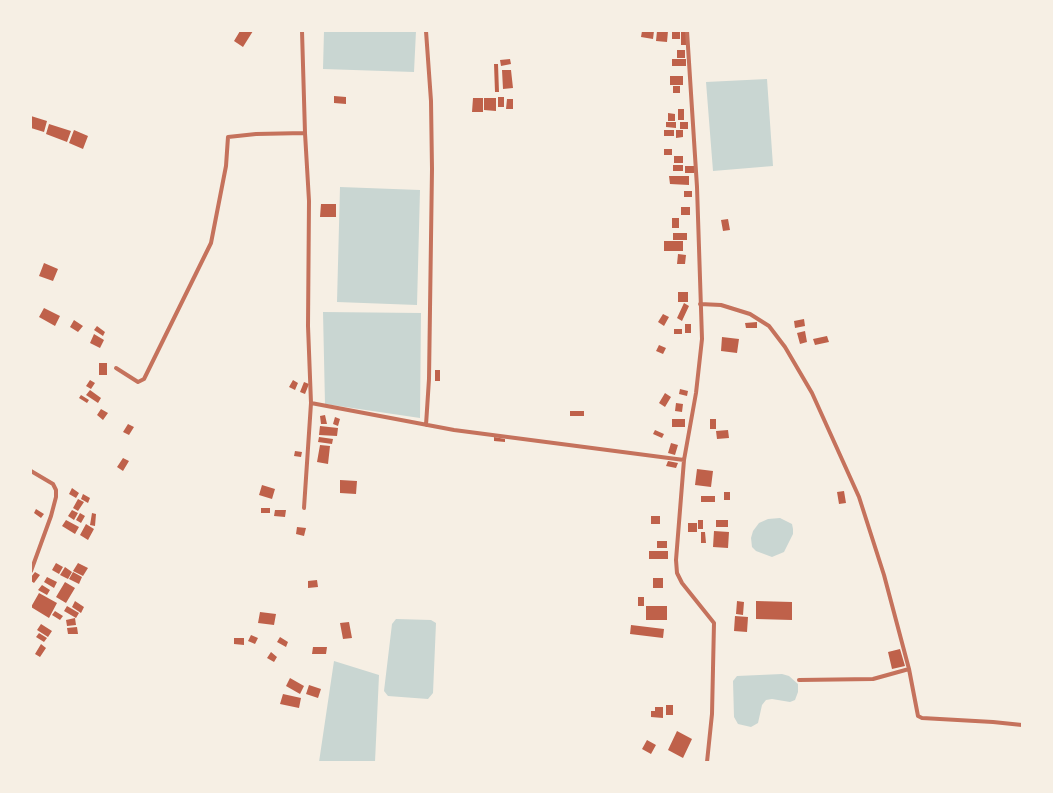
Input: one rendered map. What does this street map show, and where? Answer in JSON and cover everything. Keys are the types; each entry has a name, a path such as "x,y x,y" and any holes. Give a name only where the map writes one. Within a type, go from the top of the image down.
{"street":[{"path":"302,31 309,201 308,326 311,403 304,508"},
{"path":"426,31 431,101 432,169 429,379 426,425"},
{"path":"687,31 697,187 702,339 700,363 684,460 676,560 677,573 686,590 702,606 714,623 712,714 707,762"},
{"path":"116,368 138,382 144,379 156,351 212,243 225,173 228,137 256,134 305,133"},
{"path":"700,304 721,304 750,314 769,326 785,346 812,393 859,497 884,575 909,669 918,716 922,718 993,722 1022,726"},
{"path":"311,403 426,425 684,460"},
{"path":"31,471 53,484 56,490 52,516 31,571"},
{"path":"799,680 873,679 909,669"}],"shaded area":[{"path":"324,31 416,31 414,72 323,69"},
{"path":"767,79 773,166 713,171 706,82"},
{"path":"340,187 420,190 417,305 337,302"},
{"path":"323,312 421,313 420,418 325,404"},
{"path":"780,518 792,524 793,529 793,534 784,552 772,557 756,551 752,547 751,538 753,531 759,523 768,519"},
{"path":"396,619 431,620 436,623 433,693 428,699 388,696 384,691 392,624"},
{"path":"334,661 379,675 375,762 319,762"},
{"path":"782,674 789,676 798,684 798,692 795,700 790,702 772,699 766,700 762,705 758,723 751,727 738,724 734,717 733,681 737,676"}],"building":[{"path":"240,31 253,31 243,47 234,41"},
{"path":"642,31 654,31 653,39 641,37"},
{"path":"657,31 668,31 667,42 656,41"},
{"path":"672,31 680,31 680,39 672,39"},
{"path":"681,31 687,31 687,45 681,45"},
{"path":"677,50 685,50 685,58 677,58"},
{"path":"510,59 511,64 501,66 500,60"},
{"path":"672,59 686,59 686,66 672,66"},
{"path":"494,64 498,64 499,92 495,92"},
{"path":"502,70 511,70 513,88 503,89"},
{"path":"670,76 683,76 683,85 670,85"},
{"path":"673,86 680,86 680,93 673,93"},
{"path":"334,96 346,97 346,104 334,103"},
{"path":"498,97 504,97 504,107 498,107"},
{"path":"473,98 483,98 483,112 472,112"},
{"path":"484,98 496,98 496,111 484,110"},
{"path":"507,99 513,99 513,109 506,109"},
{"path":"678,109 684,109 684,120 678,120"},
{"path":"668,113 675,114 675,121 668,121"},
{"path":"31,116 47,121 44,132 31,128"},
{"path":"666,122 676,122 676,128 666,127"},
{"path":"680,122 688,122 688,129 680,129"},
{"path":"49,124 71,131 67,142 46,134"},
{"path":"74,130 88,136 83,149 69,143"},
{"path":"664,130 674,130 674,136 664,136"},
{"path":"676,130 683,130 683,137 676,138"},
{"path":"664,149 672,149 672,155 664,155"},
{"path":"674,156 683,156 683,163 674,163"},
{"path":"673,165 683,165 683,171 673,171"},
{"path":"685,166 694,166 694,173 685,173"},
{"path":"669,176 689,176 689,185 670,184"},
{"path":"684,191 692,191 692,197 684,197"},
{"path":"321,204 336,204 336,217 320,217"},
{"path":"681,207 690,207 690,215 681,215"},
{"path":"672,218 679,218 679,228 672,228"},
{"path":"728,219 730,230 723,231 721,220"},
{"path":"673,233 687,233 687,240 673,240"},
{"path":"664,241 683,241 683,251 664,251"},
{"path":"678,254 686,255 685,264 677,264"},
{"path":"44,263 58,269 53,281 39,276"},
{"path":"678,292 688,292 688,302 678,302"},
{"path":"684,303 689,306 682,321 677,318"},
{"path":"44,308 60,316 55,326 39,317"},
{"path":"663,314 669,317 664,326 658,322"},
{"path":"804,319 805,326 795,328 794,321"},
{"path":"74,320 83,326 78,332 70,327"},
{"path":"757,322 757,328 746,328 745,323"},
{"path":"685,324 691,324 691,333 685,333"},
{"path":"97,326 105,332 103,336 94,330"},
{"path":"674,329 682,329 682,334 674,334"},
{"path":"805,331 807,342 800,344 797,333"},
{"path":"94,334 104,340 100,348 90,343"},
{"path":"827,336 829,342 815,345 813,339"},
{"path":"722,337 739,339 737,353 721,351"},
{"path":"659,345 666,348 663,354 656,351"},
{"path":"99,363 107,363 107,375 99,375"},
{"path":"435,370 440,370 440,381 435,381"},
{"path":"90,380 95,383 91,389 86,386"},
{"path":"293,380 298,383 295,390 289,387"},
{"path":"304,382 309,384 305,394 300,392"},
{"path":"680,389 688,391 687,396 679,394"},
{"path":"90,390 101,398 98,403 86,395"},
{"path":"665,393 671,397 665,407 659,403"},
{"path":"81,395 89,400 87,403 79,398"},
{"path":"676,403 683,404 682,412 675,411"},
{"path":"101,409 108,413 103,420 97,415"},
{"path":"570,411 584,411 584,416 570,416"},
{"path":"325,415 327,424 321,424 320,416"},
{"path":"335,417 340,419 338,426 333,424"},
{"path":"672,419 685,419 685,427 672,427"},
{"path":"710,419 716,419 716,429 710,429"},
{"path":"128,424 134,427 129,435 123,432"},
{"path":"320,426 338,428 337,436 319,435"},
{"path":"655,430 664,434 662,438 653,434"},
{"path":"728,430 729,438 717,439 716,431"},
{"path":"319,437 333,439 332,444 318,442"},
{"path":"494,437 505,439 505,442 494,441"},
{"path":"671,443 678,445 675,455 668,453"},
{"path":"320,445 330,446 328,464 317,462"},
{"path":"295,451 302,452 301,457 294,456"},
{"path":"123,458 129,461 123,471 117,467"},
{"path":"668,461 678,463 676,468 666,466"},
{"path":"697,469 713,471 711,487 695,485"},
{"path":"340,480 357,481 356,494 340,493"},
{"path":"262,485 275,489 272,499 259,495"},
{"path":"72,488 79,493 76,498 69,494"},
{"path":"844,491 846,503 839,504 837,492"},
{"path":"724,492 730,492 730,500 724,500"},
{"path":"83,494 90,498 88,503 81,499"},
{"path":"701,496 715,496 715,502 701,502"},
{"path":"78,499 84,502 78,511 73,508"},
{"path":"261,508 270,508 270,513 261,513"},
{"path":"36,509 44,514 41,518 34,513"},
{"path":"72,510 78,513 74,520 68,516"},
{"path":"275,510 286,510 285,517 274,516"},
{"path":"80,513 85,516 81,523 76,520"},
{"path":"92,513 96,514 95,526 90,525"},
{"path":"651,516 660,516 660,524 651,524"},
{"path":"66,520 79,527 75,534 62,526"},
{"path":"698,520 703,520 703,529 698,529"},
{"path":"716,520 728,520 728,527 716,527"},
{"path":"688,523 697,523 697,532 688,532"},
{"path":"86,524 94,529 88,540 80,535"},
{"path":"297,527 306,528 304,536 296,534"},
{"path":"714,531 729,532 728,548 713,547"},
{"path":"701,532 705,532 706,543 701,543"},
{"path":"657,541 667,541 667,548 657,548"},
{"path":"649,551 668,551 668,559 649,559"},
{"path":"56,563 63,567 59,574 52,570"},
{"path":"78,563 88,568 83,576 73,571"},
{"path":"65,567 72,572 68,579 60,575"},
{"path":"35,572 40,575 34,583 31,581 31,577"},
{"path":"73,572 82,577 79,584 69,579"},
{"path":"47,577 57,582 54,588 44,582"},
{"path":"653,578 663,578 663,588 653,588"},
{"path":"317,580 318,587 308,588 308,581"},
{"path":"65,582 75,588 66,603 56,597"},
{"path":"42,585 50,590 47,595 38,590"},
{"path":"39,593 57,603 49,618 31,607"},
{"path":"638,597 644,597 644,606 638,606"},
{"path":"75,601 84,607 81,613 72,607"},
{"path":"737,601 744,602 743,615 736,614"},
{"path":"756,601 792,602 792,620 756,619"},
{"path":"67,606 79,613 76,618 64,611"},
{"path":"646,606 667,606 667,620 646,620"},
{"path":"55,611 63,616 60,620 52,615"},
{"path":"260,612 276,614 274,625 258,623"},
{"path":"735,616 748,617 747,632 734,631"},
{"path":"75,618 76,625 67,626 66,620"},
{"path":"349,622 352,638 343,639 340,623"},
{"path":"41,624 52,631 48,637 37,630"},
{"path":"631,625 664,629 663,638 630,634"},
{"path":"77,627 78,634 68,634 67,628"},
{"path":"39,633 47,638 44,642 36,637"},
{"path":"251,635 258,638 255,644 248,641"},
{"path":"280,637 288,642 286,647 277,642"},
{"path":"234,638 244,638 244,645 234,644"},
{"path":"41,644 46,648 40,657 35,654"},
{"path":"313,647 327,647 326,654 312,654"},
{"path":"900,649 905,666 892,669 888,652"},
{"path":"271,652 277,657 274,662 267,658"},
{"path":"290,678 304,686 300,694 286,686"},
{"path":"309,685 321,689 318,698 306,694"},
{"path":"283,694 301,698 299,708 280,704"},
{"path":"666,705 673,705 673,715 666,715"},
{"path":"655,707 663,707 663,718 651,717 651,711 655,711"},
{"path":"677,731 692,739 683,758 668,750"},
{"path":"647,740 656,745 651,754 642,749"}]}
